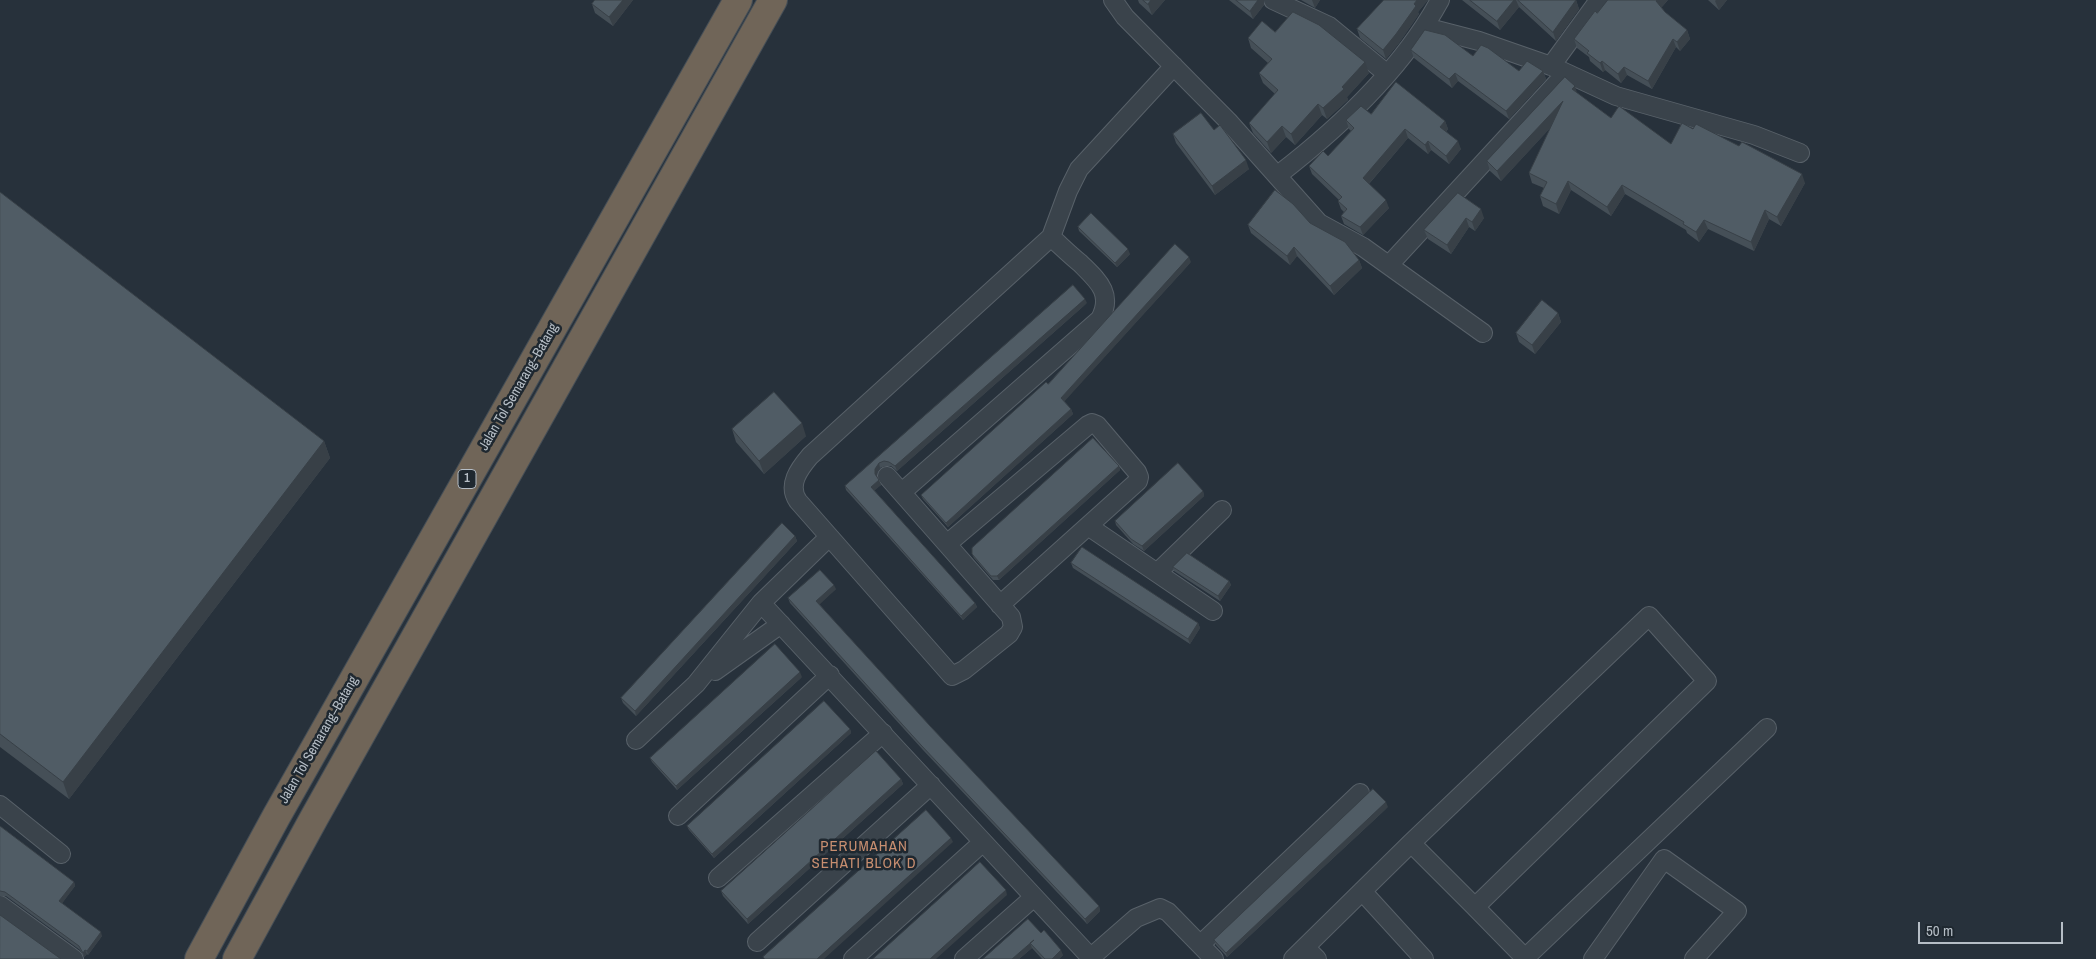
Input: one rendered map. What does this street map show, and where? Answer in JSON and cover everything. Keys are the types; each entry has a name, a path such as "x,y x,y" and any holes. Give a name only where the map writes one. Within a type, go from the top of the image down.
{"highway":[{"name":"Jalan Tol Semarang–Batang","path":"200,959 276,817 738,0"},
{"name":"1","path":"237,959 323,800 773,0"}],"street":[{"path":"1113,0 1125,17 1278,176 1319,223 1363,247 1484,333"},
{"path":"1273,0 1329,26 1386,73"},
{"path":"1278,176 1320,142 1386,73 1425,27 1440,0"},
{"path":"1389,265 1559,70 1599,0"},
{"path":"1425,27 1479,41 1559,70 1616,96 1754,135 1800,153"},
{"path":"887,476 1011,617 1013,627 1009,634 964,670 952,676 794,495 795,478 804,463 1051,237 1056,229 1068,191 1079,169 1174,66"},
{"path":"902,492 1100,319 1105,300 1099,282 1051,237"},
{"path":"947,544 1092,423 1097,425 1139,476 1138,481 1000,605"},
{"path":"1157,573 1222,510"},
{"path":"1088,526 1213,611"},
{"path":"696,684 761,603 829,537"},
{"path":"761,603 1091,959 1136,918 1160,908 1168,912 1214,959"},
{"path":"1305,955 1362,891 1650,616 1707,680 1475,907"},
{"path":"636,740 696,684 781,624"},
{"path":"678,816 830,676"},
{"path":"1411,843 1526,958 1766,728"},
{"path":"718,878 883,733"},
{"path":"757,942 931,785"},
{"path":"1201,944 1360,793"},
{"path":"0,806 61,854"},
{"path":"853,959 983,842"},
{"path":"1645,845 1737,911 1694,959"},
{"path":"1593,959 1664,859"},
{"path":"1362,891 1424,959"},
{"path":"964,959 1034,897"},
{"path":"0,905 74,959"}],"building":[{"path":"595,0 623,0 609,17 592,4"},
{"path":"1143,0 1151,0 1148,4"},
{"path":"1236,0 1258,0 1250,11"},
{"path":"1384,0 1417,0 1414,4 1416,6 1383,50 1357,29"},
{"path":"1470,0 1514,0 1497,21"},
{"path":"1518,0 1576,0 1553,32"},
{"path":"1608,0 1657,0 1665,12 1687,30 1677,42 1673,39 1648,81 1624,67 1618,74 1602,61 1600,63 1587,53 1589,51 1574,39 1595,11 1597,13"},
{"path":"1293,12 1319,25 1365,62 1342,87 1344,89 1323,108 1318,104 1291,134 1282,126 1267,142 1249,123 1278,90 1259,73 1272,59 1248,38 1262,21 1275,32"},
{"path":"1425,30 1445,35 1473,56 1481,45 1519,71 1527,61 1543,71 1506,111 1455,73 1449,79 1411,50"},
{"path":"1565,77 1575,86 1572,89 1611,118 1619,106 1671,144 1682,123 1693,129 1696,124 1739,146 1742,142 1802,174 1777,217 1765,210 1751,242 1704,220 1696,232 1683,224 1684,222 1622,185 1607,207 1568,181 1556,204 1540,196 1547,182 1529,173 1563,101 1497,171 1487,161"},
{"path":"1396,82 1445,121 1440,127 1458,141 1446,156 1428,141 1425,145 1405,129 1363,178 1386,200 1360,227 1341,216 1347,209 1338,201 1342,197 1309,166 1323,151 1328,156 1354,128 1346,120 1361,106 1371,114"},
{"path":"1201,113 1214,130 1220,125 1246,160 1212,186 1173,134"},
{"path":"1275,190 1293,204 1310,223 1345,242 1359,260 1330,286 1294,247 1287,256 1248,225"},
{"path":"0,192 324,441 63,782 0,734"},
{"path":"1458,193 1481,209 1472,222 1466,218 1447,245 1424,230"},
{"path":"1091,213 1128,249 1115,263 1078,227"},
{"path":"1175,244 1189,257 1061,398 1071,409 946,523 921,495 1046,382 1048,384"},
{"path":"1073,285 1085,299 895,466 884,461 879,463 875,469 875,474 879,480 871,487 975,603 961,616 845,486"},
{"path":"1542,300 1558,313 1532,345 1516,333"},
{"path":"774,392 802,423 759,461 732,429"},
{"path":"1093,438 1119,466 997,576 991,576 972,554 972,548"},
{"path":"1178,463 1203,491 1142,546 1131,539 1115,521"},
{"path":"782,523 795,536 635,711 621,698"},
{"path":"1082,547 1198,623 1188,639 1071,563"},
{"path":"1187,553 1229,581 1218,596 1173,567"},
{"path":"820,570 834,585 816,601 1099,906 1085,919 921,745 788,598"},
{"path":"775,644 800,672 676,786 650,758"},
{"path":"824,701 850,729 712,854 687,826"},
{"path":"876,751 901,779 747,919 721,891"},
{"path":"1373,789 1386,802 1226,953 1214,940"},
{"path":"926,810 951,838 817,959 765,959 763,957"},
{"path":"0,826 74,882 59,901 101,932 87,951 85,950 83,953 79,946 5,892 0,891"},
{"path":"980,862 1006,890 930,959 873,959"},
{"path":"0,915 61,959 0,959"},
{"path":"1028,919 1041,933 1044,930 1061,950 1052,959 1045,959 1030,943 1012,959 983,959"}],"district":[{"name":"PERUMAHAN SEHATI BLOK D","path":"864,856"}]}
